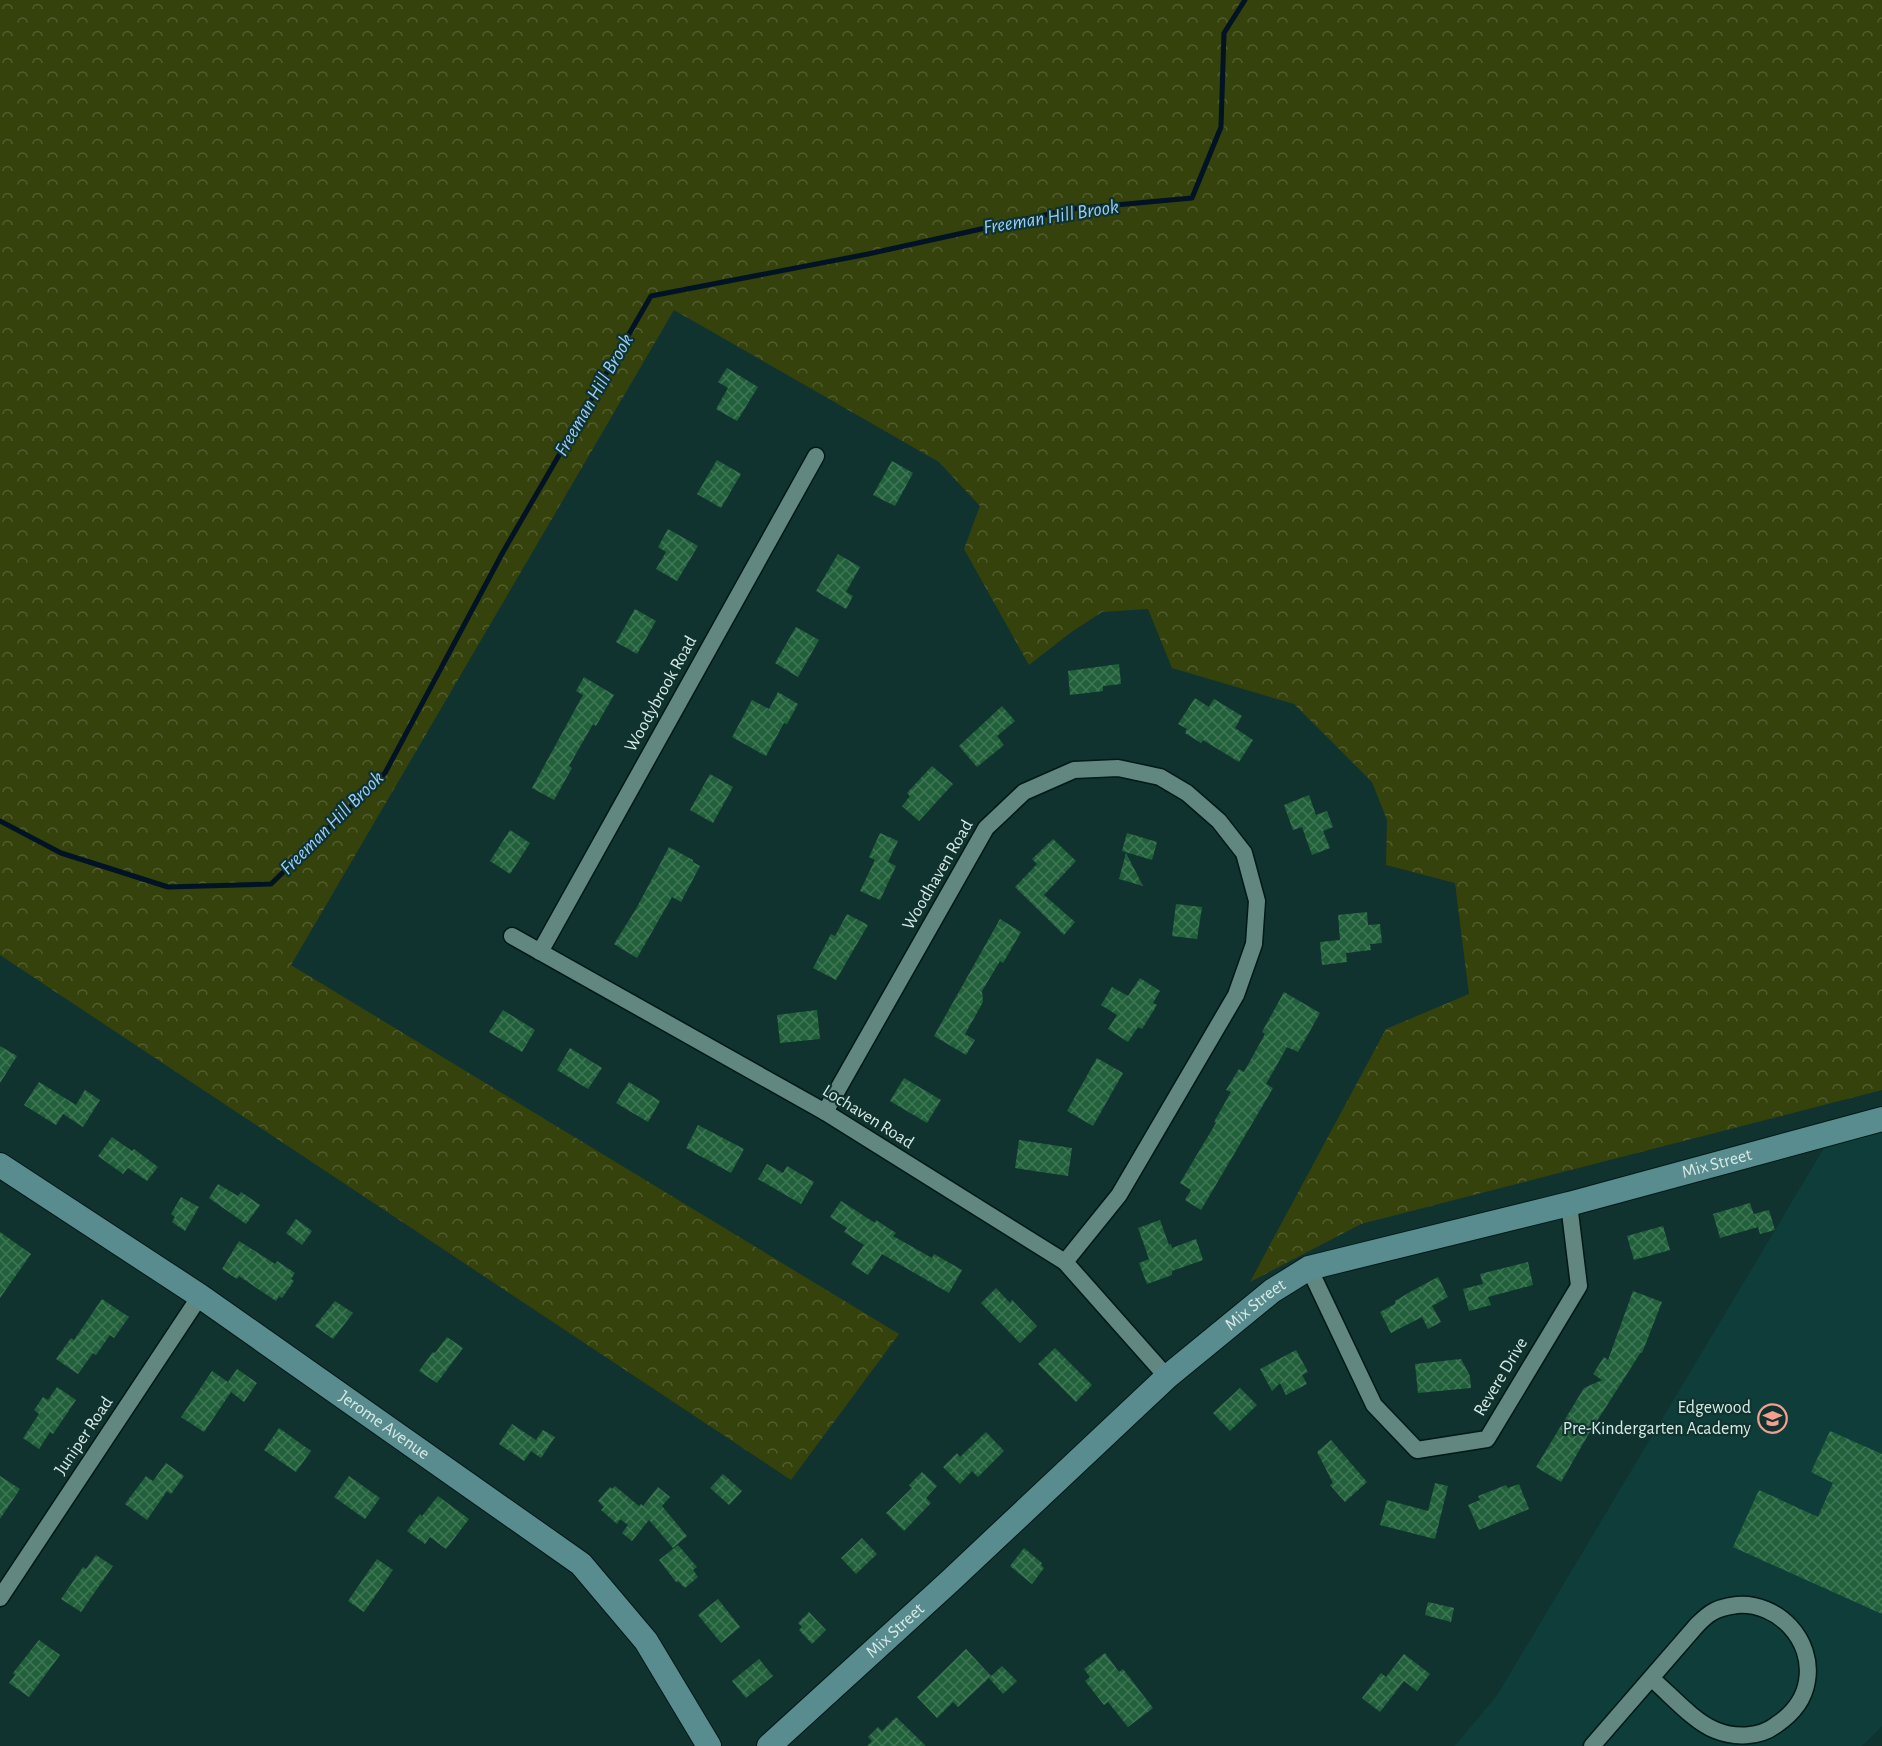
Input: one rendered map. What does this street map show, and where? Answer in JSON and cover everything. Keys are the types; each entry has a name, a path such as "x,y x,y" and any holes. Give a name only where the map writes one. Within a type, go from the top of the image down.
{"main road":[{"name":"Mix Street","path":"769,1746 949,1582 1167,1377 1272,1291 1309,1268 1569,1204 1882,1119"},
{"name":"Jerome Avenue","path":"0,1165 200,1296 581,1564 646,1641 709,1746"}],"street":[{"name":"Woodybrook Road","path":"540,952 816,456"},
{"name":"Woodhaven Road","path":"825,1112 986,828 1024,792 1074,770 1118,768 1160,777 1187,793 1219,821 1244,853 1257,901 1254,944 1236,995 1119,1195 1065,1262"},
{"name":"Lochaven Road","path":"512,936 825,1112 1065,1262 1167,1377"},
{"name":"Revere Drive","path":"1309,1268 1374,1405 1418,1450 1487,1439 1579,1286 1569,1204"},
{"name":"Juniper Road","path":"0,1598 200,1296"},
{"path":"1592,1746 1651,1678 1711,1612 1729,1606 1745,1605 1761,1607 1777,1615 1791,1626 1802,1643 1807,1662 1807,1682 1800,1700 1788,1717 1772,1729 1741,1736 1713,1729 1699,1720 1651,1678"}],"shaded area":[{"name":"Edgewood Pre-Kindergarten Academy","path":"1882,1119 1882,1726 1862,1746 1455,1746 1498,1694 1833,1133"}],"green space":[{"path":"0,0 1882,0 1882,1090 1361,1224 1250,1282 1386,1029 1469,994 1455,883 1386,865 1387,820 1372,782 1294,704 1172,668 1148,609 1102,612 1070,633 1029,665 964,549 980,506 939,462 674,310 291,965 899,1334 791,1480 0,955"}],"building":[{"path":"727,368 758,387 737,421 716,409 728,388 718,382"},
{"path":"717,460 741,474 721,508 697,494"},
{"path":"892,461 913,473 895,506 873,495"},
{"path":"668,529 698,546 677,581 656,569 666,552 658,547"},
{"path":"838,554 860,567 846,592 853,596 846,609 816,591"},
{"path":"635,609 656,621 637,654 616,642"},
{"path":"796,627 819,640 798,677 775,663"},
{"path":"1119,664 1121,684 1103,686 1103,691 1070,695 1068,671"},
{"path":"584,677 614,695 596,726 593,724 569,766 572,768 554,800 532,788 583,695 576,691"},
{"path":"778,692 798,704 787,724 784,723 766,756 732,737 752,700 769,709"},
{"path":"1195,698 1209,707 1214,699 1242,716 1235,728 1253,740 1239,762 1203,740 1201,743 1185,733 1187,729 1178,724"},
{"path":"1002,706 1015,721 997,736 1004,745 977,767 959,746"},
{"path":"932,766 953,784 919,821 902,806 910,796 907,793"},
{"path":"710,774 733,787 713,823 690,810"},
{"path":"1309,795 1316,815 1327,811 1333,827 1323,831 1330,848 1312,855 1302,827 1293,830 1284,805"},
{"path":"510,830 530,843 510,874 490,861"},
{"path":"880,833 898,841 888,862 896,866 880,900 860,891 875,860 869,857"},
{"path":"1127,833 1157,842 1152,860 1122,851"},
{"path":"1053,839 1076,861 1044,895 1075,922 1064,935 1015,887 1037,864 1032,859"},
{"path":"669,847 700,866 681,902 672,897 637,958 614,944 636,909"},
{"path":"1126,853 1143,886 1119,879"},
{"path":"1176,904 1202,907 1197,939 1172,936"},
{"path":"1367,912 1368,925 1380,924 1382,943 1370,944 1371,950 1346,953 1347,962 1322,965 1320,942 1340,940 1338,915"},
{"path":"847,914 868,925 836,980 813,968 831,934 835,936"},
{"path":"1000,919 1021,932 1003,963 1000,961 982,991 983,1002 965,1034 975,1040 966,1055 934,1036"},
{"path":"1140,978 1160,991 1153,1003 1157,1005 1142,1029 1138,1027 1128,1042 1108,1029 1117,1015 1101,1005 1112,987 1128,996"},
{"path":"1284,992 1320,1013 1298,1052 1287,1047 1266,1084 1273,1088 1201,1210 1185,1200 1191,1190 1180,1183 1216,1123 1214,1122 1231,1092 1226,1090 1239,1069 1244,1072"},
{"path":"503,1010 535,1030 522,1052 489,1032"},
{"path":"817,1010 820,1039 780,1043 777,1015"},
{"path":"0,1046 17,1056 0,1083"},
{"path":"570,1048 602,1068 588,1089 557,1070"},
{"path":"1097,1058 1123,1073 1093,1126 1067,1111"},
{"path":"904,1078 941,1100 927,1123 890,1101"},
{"path":"39,1082 76,1105 85,1090 100,1100 83,1127 63,1114 56,1125 24,1105"},
{"path":"629,1082 660,1101 648,1122 616,1103"},
{"path":"698,1125 744,1149 731,1173 686,1148"},
{"path":"112,1137 132,1151 134,1149 158,1167 147,1181 128,1168 123,1174 98,1156"},
{"path":"1019,1140 1072,1148 1068,1176 1015,1168"},
{"path":"767,1164 783,1173 787,1166 814,1182 801,1204 758,1179"},
{"path":"218,1184 238,1196 241,1192 260,1205 246,1224 209,1198"},
{"path":"181,1197 199,1207 185,1231 172,1222 175,1217 171,1214"},
{"path":"841,1201 875,1223 876,1220 896,1233 893,1236 932,1258 934,1254 962,1270 949,1293 882,1254 868,1275 851,1264 864,1245 844,1232 847,1228 830,1217"},
{"path":"1750,1203 1758,1227 1720,1238 1713,1214"},
{"path":"1769,1210 1775,1230 1760,1234 1754,1214"},
{"path":"296,1219 312,1231 302,1245 286,1233"},
{"path":"1160,1220 1172,1248 1196,1239 1203,1260 1172,1271 1172,1275 1147,1284 1139,1263 1149,1259 1138,1228"},
{"path":"1663,1226 1670,1250 1634,1260 1627,1236"},
{"path":"0,1232 31,1254 0,1298"},
{"path":"239,1241 275,1264 277,1261 295,1273 291,1279 294,1281 282,1298 279,1296 276,1301 239,1276 237,1279 222,1269"},
{"path":"1528,1262 1533,1285 1488,1297 1491,1305 1469,1311 1463,1289 1483,1284 1480,1274"},
{"path":"1438,1277 1448,1297 1432,1306 1441,1322 1428,1329 1422,1317 1391,1333 1380,1312"},
{"path":"996,1288 1010,1303 1012,1300 1037,1326 1020,1343 981,1303"},
{"path":"1633,1291 1662,1302 1642,1353 1588,1435 1561,1482 1536,1467 1584,1388 1602,1380 1593,1374 1604,1357 1608,1360"},
{"path":"102,1299 129,1317 114,1338 110,1335 96,1355 93,1353 78,1374 56,1359 71,1338 74,1340"},
{"path":"335,1301 353,1313 333,1339 315,1326"},
{"path":"447,1337 463,1348 437,1383 419,1371"},
{"path":"1055,1348 1092,1385 1076,1402 1038,1364"},
{"path":"1296,1350 1308,1372 1302,1375 1307,1384 1286,1395 1280,1383 1272,1391 1260,1369"},
{"path":"1461,1359 1470,1376 1471,1388 1418,1393 1415,1364"},
{"path":"237,1369 257,1383 244,1402 231,1392 204,1432 181,1417 212,1371 228,1382"},
{"path":"57,1387 76,1400 53,1434 50,1432 39,1449 23,1438 39,1414 34,1410 43,1397 48,1400"},
{"path":"1240,1388 1257,1405 1230,1431 1213,1413"},
{"path":"512,1424 536,1440 543,1430 555,1437 541,1458 531,1451 524,1461 499,1444"},
{"path":"279,1428 311,1451 296,1472 264,1450"},
{"path":"1830,1431 1882,1454 1882,1614 1733,1547 1759,1490 1818,1517 1833,1483 1811,1472"},
{"path":"986,1432 1004,1451 978,1477 972,1471 960,1484 943,1467 957,1453 960,1457"},
{"path":"1331,1440 1367,1482 1345,1502 1330,1485 1333,1483 1317,1452"},
{"path":"166,1463 184,1476 171,1494 167,1491 147,1520 125,1504 146,1476 153,1481"},
{"path":"922,1472 937,1486 926,1498 931,1503 904,1531 886,1513 912,1488 909,1485"},
{"path":"723,1474 742,1491 729,1505 710,1488"},
{"path":"0,1476 20,1489 0,1519"},
{"path":"349,1476 380,1498 365,1519 334,1497"},
{"path":"1435,1483 1448,1486 1435,1539 1380,1525 1387,1500 1428,1511"},
{"path":"1519,1484 1529,1509 1479,1530 1468,1505 1480,1500 1478,1496 1506,1485 1508,1488"},
{"path":"615,1486 639,1506 641,1504 643,1506 658,1487 670,1497 662,1506 687,1536 673,1548 649,1520 632,1541 622,1533 628,1525 620,1519 617,1524 601,1510 604,1507 598,1501 610,1487 612,1489"},
{"path":"438,1496 469,1519 446,1549 430,1537 425,1544 407,1531"},
{"path":"862,1538 877,1554 856,1574 841,1558"},
{"path":"678,1545 697,1567 693,1570 698,1577 685,1588 676,1582 659,1560"},
{"path":"1024,1548 1042,1563 1044,1568 1032,1584 1010,1566"},
{"path":"96,1555 113,1566 81,1612 61,1599 83,1567 86,1569"},
{"path":"377,1559 393,1570 364,1612 348,1601"},
{"path":"718,1599 740,1627 721,1643 698,1615"},
{"path":"1428,1602 1454,1608 1451,1622 1425,1615"},
{"path":"809,1612 826,1630 812,1644 799,1630 802,1627 798,1623"},
{"path":"39,1640 60,1655 29,1697 9,1683 15,1675 13,1673"},
{"path":"966,1649 991,1676 1002,1666 1017,1681 1003,1694 989,1678 958,1707 953,1702 937,1718 917,1697"},
{"path":"1105,1653 1119,1672 1123,1669 1153,1708 1128,1727 1108,1702 1104,1705 1085,1681 1090,1677 1084,1669"},
{"path":"1404,1654 1430,1674 1417,1691 1404,1681 1380,1712 1362,1698 1381,1673 1386,1677"},
{"path":"759,1659 773,1676 746,1698 732,1681"},
{"path":"896,1717 926,1746 867,1746 872,1741 868,1737 878,1727 882,1731"}],"waterway":[{"name":"Freeman Hill Brook","path":"0,821 61,853 168,887 271,884 385,773 503,552 651,296 868,254 1072,209 1192,198 1221,127 1224,33 1245,0"}],"place":[{"name":"Edgewood Pre-Kindergarten Academy","path":"1772,1418"}]}
